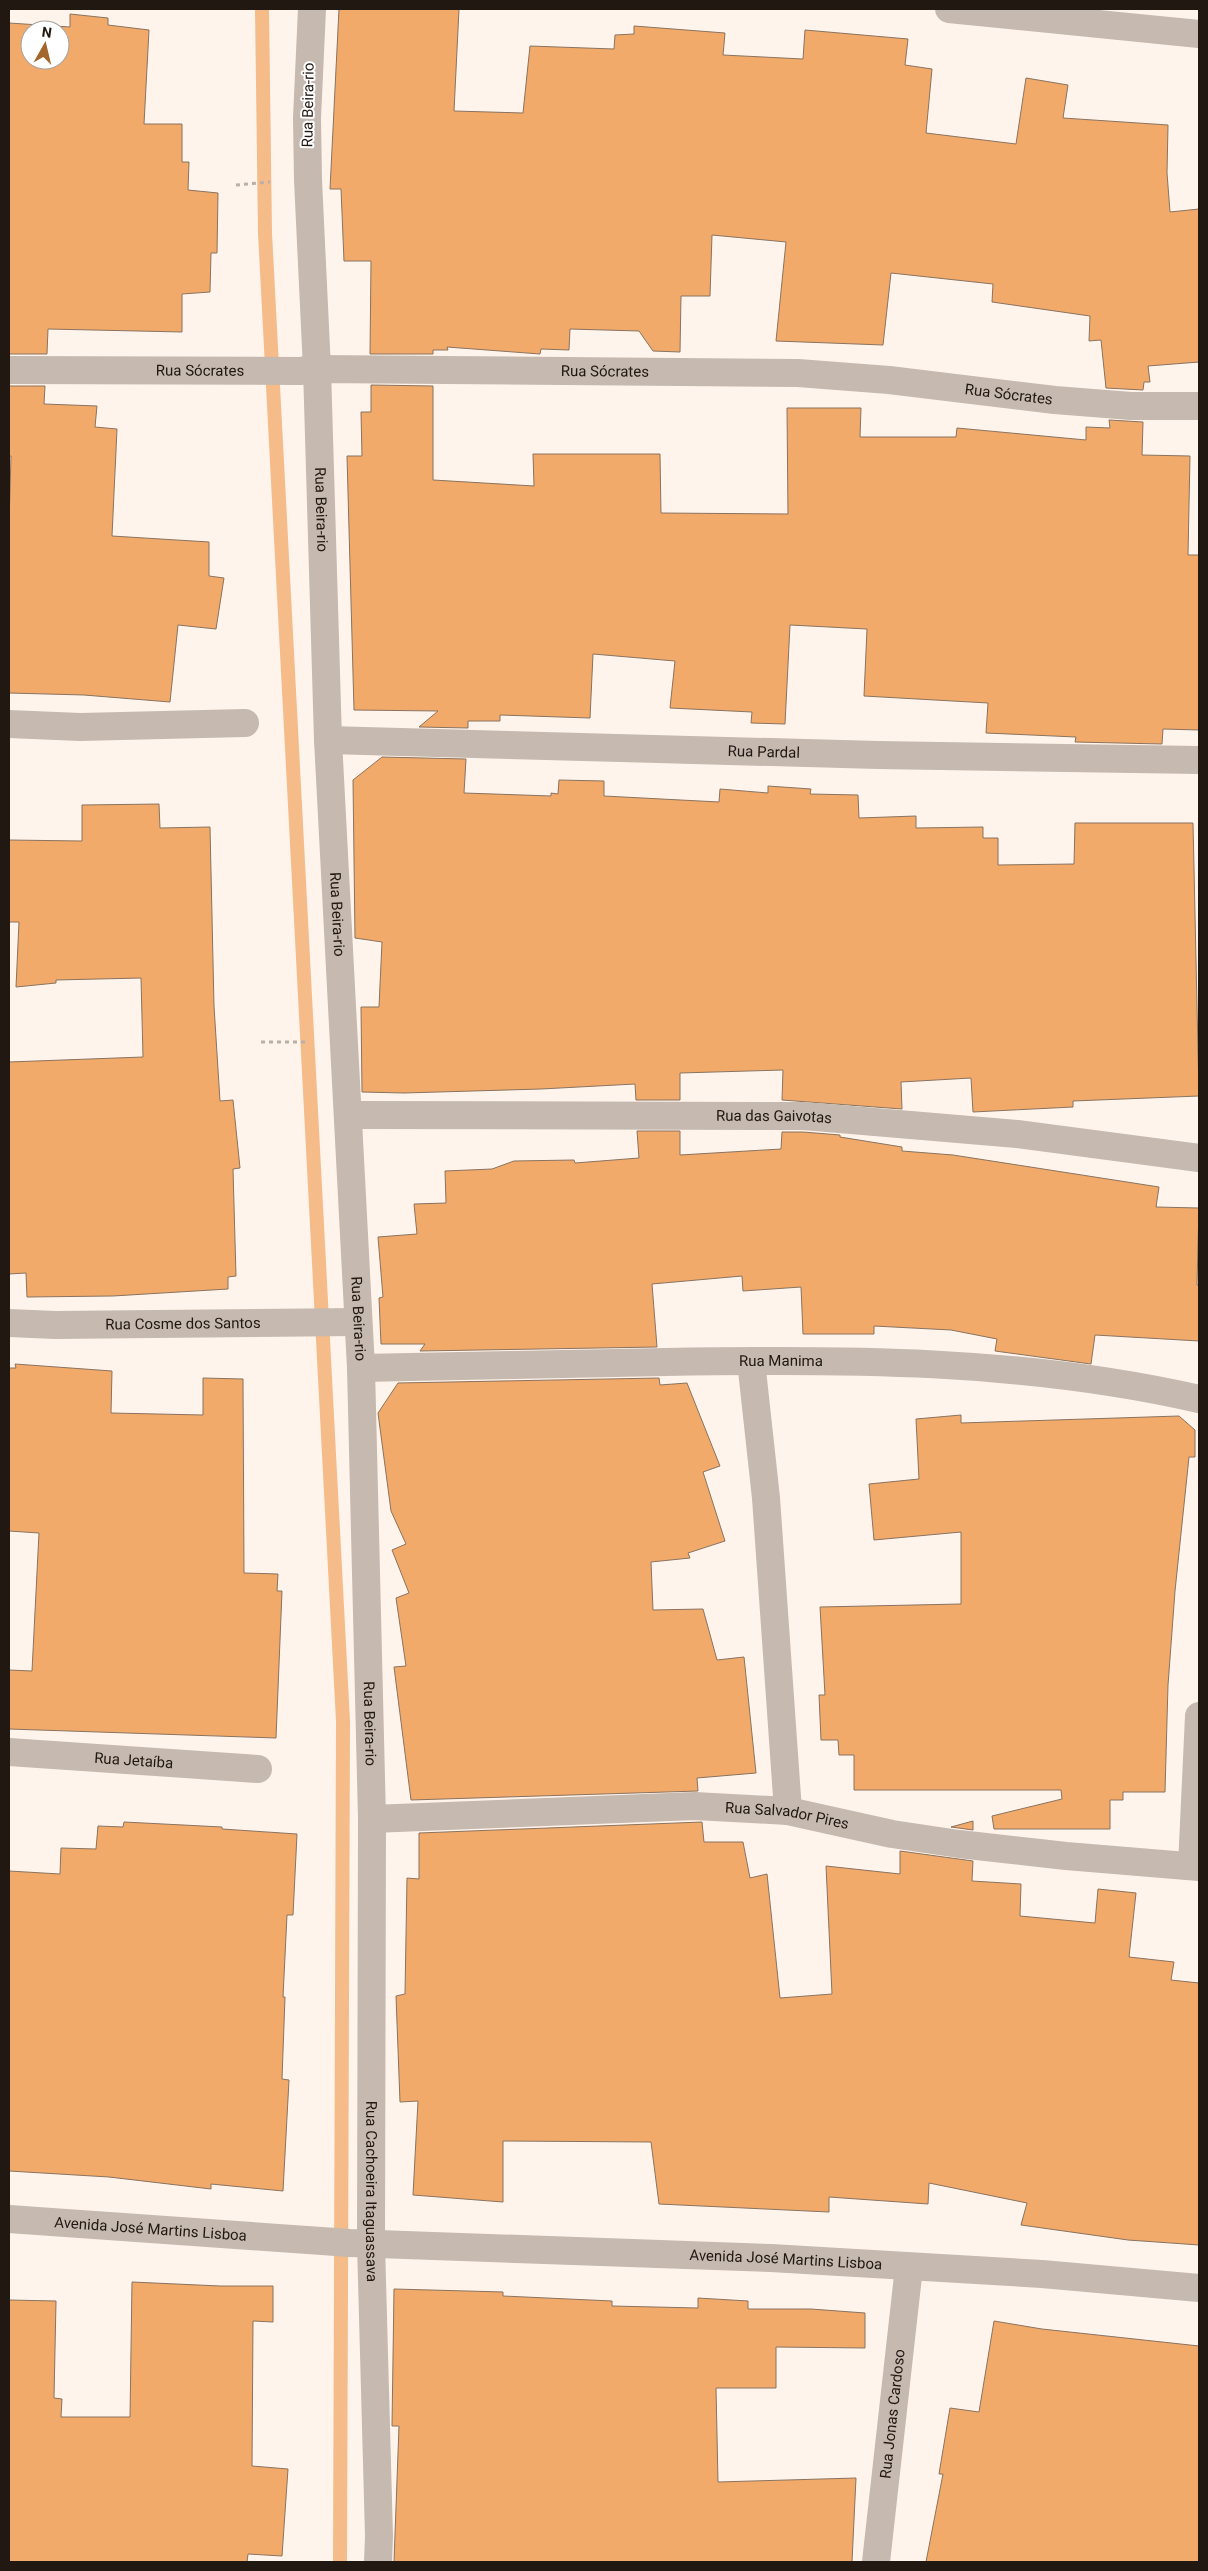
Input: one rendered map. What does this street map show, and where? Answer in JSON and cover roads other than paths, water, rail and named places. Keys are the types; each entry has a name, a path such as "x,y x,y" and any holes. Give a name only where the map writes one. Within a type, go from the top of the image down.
{"street":[{"name":"Rua Beira-rio","path":"312,9 307,118 309,370 348,1115 347,1322 361,1368 372,1819"},
{"path":"949,9 1199,34"},
{"name":"Rua Sócrates","path":"9,370 798,373 889,380 1112,405 1199,406"},
{"path":"9,724 98,727 245,724"},
{"name":"Rua Pardal","path":"328,740 878,755 1199,760"},
{"name":"Rua das Gaivotas","path":"348,1115 804,1116 1017,1134 1199,1158"},
{"name":"Rua Cosme dos Santos","path":"9,1323 55,1325 347,1322"},
{"path":"752,1361 766,1498 788,1811"},
{"name":"Rua Manima","path":"361,1368 752,1361 912,1362 1052,1374 1155,1389 1199,1399"},
{"path":"1196,1866 1199,1716"},
{"name":"Rua Jetaíba","path":"9,1752 258,1769"},
{"name":"Rua Salvador Pires","path":"372,1819 695,1806 788,1811 892,1834 959,1844 1066,1856 1196,1866"},
{"name":"Rua Cachoeira Itaguassava","path":"372,1819 360,2243 379,2536 378,2562"},
{"name":"Avenida José Martins Lisboa","path":"9,2219 360,2243 626,2252 1042,2274 1199,2288"},
{"name":"Rua Jonas Cardoso","path":"876,2562 910,2267"}],"waterway":[{"path":"262,9 265,233 343,1721 340,2562"}]}
